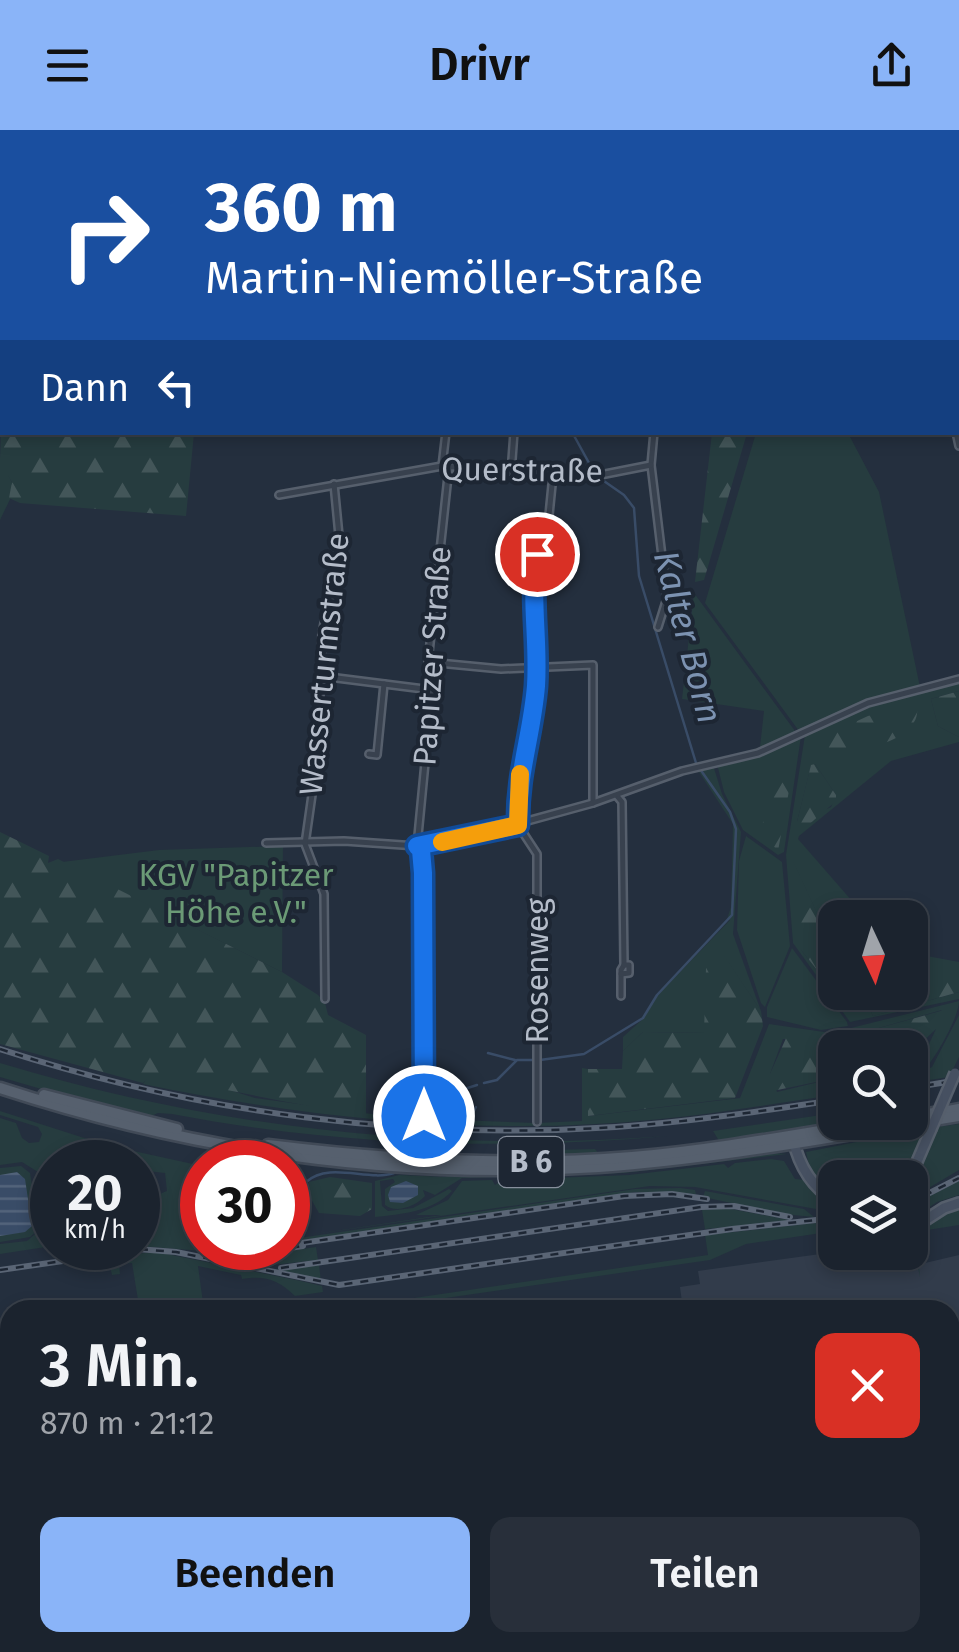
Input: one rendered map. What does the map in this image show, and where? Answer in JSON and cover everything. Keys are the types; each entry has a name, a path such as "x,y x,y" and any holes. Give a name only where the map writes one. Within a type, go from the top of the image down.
{"main road":[{"name":"B 6","path":"0,1084 225,1140"},
{"name":"B 6","path":"310,1152 514,1162 633,1157 797,1139 959,1113"},
{"name":"B 6","path":"928,1118 936,1119"},
{"name":"B 6","path":"310,1155 382,1165 496,1170 644,1163 774,1147 818,1134"}],"street":[{"name":"Papitzer Straße","path":"424,1116 423,873 421,850 417,846 432,690 428,662 446,435"},
{"path":"510,474 514,435"},
{"path":"654,435 651,465 667,598 658,627"},
{"name":"Querstraße","path":"279,495 446,467 590,477 651,465"},
{"path":"518,825 519,780 534,702 533,582 537,554 548,525 554,475"},
{"name":"Wasserturmstraße","path":"304,844 318,753 322,633 340,546 334,484"},
{"path":"428,662 501,669 593,664 594,803"},
{"path":"320,676 432,690"},
{"path":"266,844 344,841 417,846 518,825 617,796 682,770 758,754 868,703 959,679"},
{"path":"376,755 384,684"},
{"path":"617,796 622,802 624,965 620,996"},
{"name":"Rosenweg","path":"518,825 536,854 537,1122"},
{"path":"304,844 324,894 325,999"},
{"path":"918,1160 957,1069"},
{"path":"797,1139 799,1160 818,1189"},
{"path":"797,1139 808,1176"},
{"path":"774,1147 799,1160"},
{"path":"928,1218 959,1204"}],"shaded area":[{"path":"818,1254 818,1270 928,1270 928,1262 959,1255 959,1300 682,1300 680,1287 700,1284 698,1271"}],"green space":[{"path":"1,435 194,435 186,516 20,503 9,498 12,482 0,462"},
{"path":"712,435 746,435 704,580 695,582"},
{"path":"755,435 849,435 879,492 920,687 868,702 799,731 705,603"},
{"path":"0,457 15,489 0,520"},
{"path":"694,593 796,734 743,754 760,747 764,711 682,699"},
{"path":"959,682 959,691 931,699 938,726 959,737 959,742 891,761 799,836 851,900 818,900 818,916 793,862 802,951 818,971 818,978 793,943 786,855 805,735 868,706","holes":["815,764 836,795 831,807 797,822 811,766"]},
{"path":"959,691 959,737 938,726 931,699"},
{"path":"916,703 916,717 895,738 859,750 814,748 816,740 868,716"},
{"path":"801,736 784,852 778,855 743,830 724,792 717,764 761,755"},
{"path":"792,749 796,752 778,851 760,832 785,753"},
{"path":"815,764 836,801 806,827 797,822 811,765"},
{"path":"713,765 741,832 733,934 761,1011 723,955 704,1033 643,1032 623,1051 623,1037 730,920 727,919 731,907 733,824 697,769"},
{"path":"0,832 49,856 48,863 58,859 282,972 318,995 328,1015 366,1035 366,1114 150,1076 143,1083 0,1044"},
{"path":"746,836 782,862 790,946 765,1007 737,930 739,861"},
{"name":"KGV \"Papitzer Höhe e.V.\"","path":"283,846 282,972 62,862 159,850"},
{"path":"793,861 818,915 818,971 799,944 787,865"},
{"path":"792,948 818,983 818,1010 838,1010 848,1026 821,1030 767,1017 767,1007"},
{"path":"723,954 761,1011 763,1026 735,1098 588,1116 588,1069 622,1069 623,1051 643,1032 704,1033 706,968"},
{"path":"928,956 959,962 959,992 928,1001"},
{"path":"959,992 959,999 928,1006 928,1001"},
{"path":"959,1001 945,1039 928,1065 928,1046 936,1029 928,1037 928,1030 922,1030 942,1010 872,1030 843,1030 928,1010"},
{"path":"841,1010 870,1010 873,1016 907,1010 850,1022"},
{"path":"870,1010 894,1010 873,1016"},
{"path":"944,1010 923,1030 872,1030"},
{"path":"959,1015 959,1057 949,1077 928,1080 928,1069"},
{"path":"769,1024 818,1031 818,1041 783,1039 770,1074 777,1092 818,1082 818,1097 661,1119 531,1126 465,1125 271,1107 143,1084 149,1075 217,1086 255,1098 401,1118 582,1121 582,1068 588,1069 589,1116 740,1098"},
{"path":"787,1036 818,1040 818,1082 744,1097 752,1077 770,1074"},
{"path":"0,1063 164,1105 331,1131 499,1141 668,1136 544,1143 419,1142 295,1133 172,1114 158,1113 144,1119 0,1077"},
{"path":"0,1111 90,1140 40,1140 42,1134 38,1127 0,1115"},
{"path":"818,1116 818,1129 721,1144 713,1131"},
{"path":"0,1118 16,1123 22,1138 29,1143 30,1167 22,1162 0,1165"},
{"path":"959,1124 959,1170 928,1188 928,1160 921,1160 937,1127"},
{"path":"866,1140 921,1140 912,1160 818,1160 818,1181 811,1174 806,1152"},
{"path":"595,1149 598,1153 508,1157 509,1151"},
{"path":"760,1152 787,1154 624,1173 462,1178 435,1195 423,1190 425,1196 421,1200 400,1209 385,1205 385,1189 395,1182 393,1179 380,1181 382,1206 388,1211 413,1208 449,1189 452,1191 426,1208 375,1217 375,1181 399,1175 446,1177 447,1172"},
{"path":"160,1157 180,1161 180,1249 160,1248 160,1194 167,1191 165,1173 160,1172"},
{"path":"784,1161 795,1179 805,1180 818,1190 818,1217 816,1209 695,1187 650,1186 310,1235 442,1215 416,1215 448,1200 462,1181 492,1180 495,1185 502,1180 629,1175 724,1164 728,1168 735,1163"},
{"path":"21,1166 30,1173 30,1237 0,1242 0,1168"},
{"path":"330,1177 372,1183 372,1209 360,1216 319,1213 310,1197 310,1182"},
{"path":"959,1181 959,1195 928,1208 928,1197"},
{"path":"680,1188 695,1190 696,1194 636,1192 310,1240 310,1236 635,1189"},
{"path":"705,1191 804,1209 814,1217 703,1197"},
{"path":"959,1198 959,1225 928,1230 928,1211"},
{"path":"726,1208 795,1221 705,1229 702,1210"},
{"path":"818,1223 818,1233 746,1244 710,1260 432,1300 400,1300 708,1255 705,1235"},
{"path":"30,1238 30,1249 0,1254 0,1244"},
{"path":"316,1247 318,1260 310,1261 310,1248"},
{"path":"160,1253 180,1257 180,1270 199,1270 203,1300 138,1300 133,1270 160,1270"},
{"path":"319,1265 321,1281 272,1271 310,1270 310,1266"},
{"path":"217,1270 244,1270 322,1286 323,1292 295,1296 271,1280 242,1279 241,1275"}],"water":[{"path":"17,1172 25,1179 30,1228 25,1232 0,1236 0,1175"},
{"path":"406,1181 418,1186 418,1195 403,1203 390,1202 391,1187"}],"waterway":[{"name":"Kalter Born","path":"574,435 594,472"},
{"name":"Kalter Born","path":"601,479 624,495 634,508 639,576 696,763"},
{"name":"Kalter Born","path":"540,1060 584,1054 643,1018 657,995 732,915 736,829 730,812 700,769"},
{"path":"488,1053 515,1060"},
{"name":"Kalter Born","path":"484,1083 497,1080 517,1060 534,1060"},
{"name":"Kalter Born","path":"427,1101 477,1085"},
{"path":"399,1118 463,1121 471,1117 476,1107"},
{"name":"Kalter Born","path":"310,1180 338,1172 394,1173"}],"railway":[{"path":"0,1049 151,1090 305,1117 382,1125 460,1130 616,1127 818,1102"},
{"path":"928,1085 947,1082"},
{"path":"928,1194 959,1178"},
{"path":"310,1242 624,1196 672,1194 707,1199"},
{"path":"310,1264 701,1207 734,1206 790,1217"},
{"path":"160,1251 339,1285 818,1220"},
{"path":"0,1270 30,1266"}],"slow traffic":[{"path":"442,842 518,825 520,774"}],"route":[{"path":"424,1116 423,873 421,850 417,846 518,825 519,780 536,684 532,610 537,554"}]}
